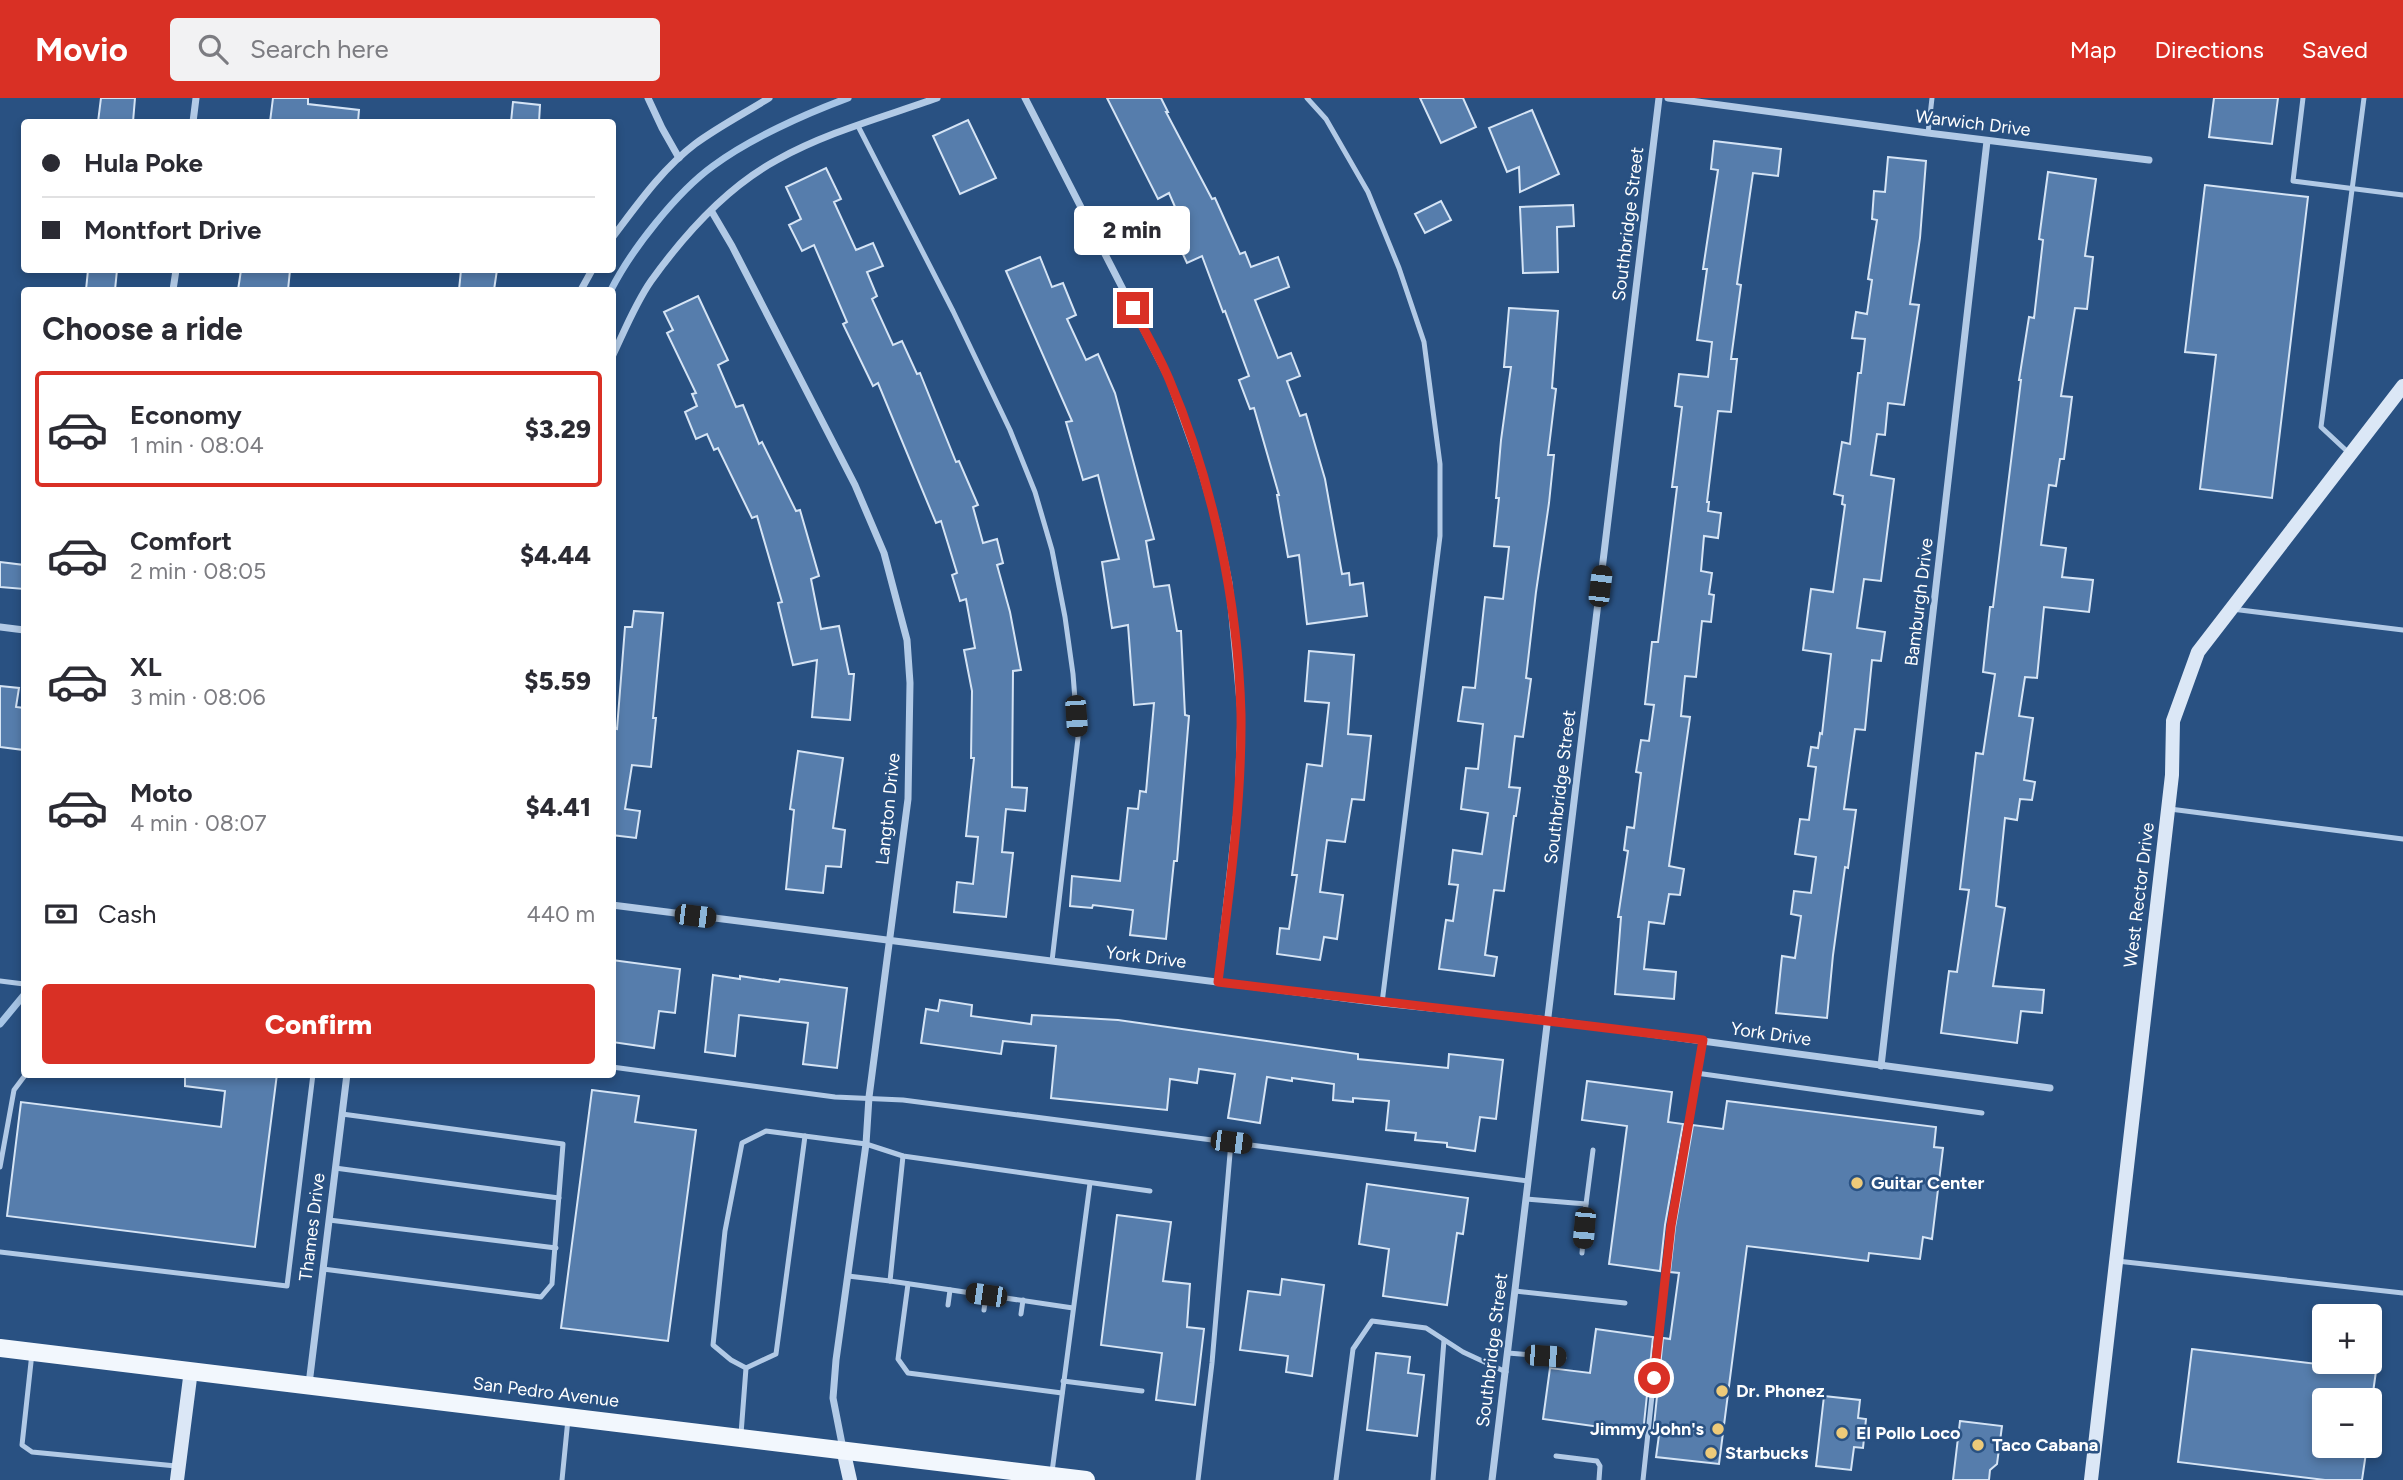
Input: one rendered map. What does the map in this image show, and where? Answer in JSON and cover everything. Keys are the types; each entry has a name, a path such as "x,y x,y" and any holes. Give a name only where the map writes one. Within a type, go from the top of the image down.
{"main road":[{"name":"San Pedro Avenue","path":"0,1348 843,1449 1051,1478 1086,1480"}],"street":[{"path":"193,119 196,98"},
{"path":"648,98 679,158"},
{"path":"616,233 647,192 679,158 696,144 769,98"},
{"path":"616,349 650,282 693,230 738,186 776,160 812,143 937,98"},
{"path":"1025,98 1169,379 1199,463 1217,525 1229,583 1241,713 1238,802 1218,982"},
{"name":"Southbridge Street","path":"1492,1480 1659,98"},
{"name":"Warwich Drive","path":"1668,98 1927,134 2149,160"},
{"name":"Bamburgh Drive","path":"1881,1066 1987,141"},
{"name":"Langton Drive","path":"712,212 855,485 884,553 907,640 910,683 908,799 869,1097 866,1144 836,1360 833,1398 843,1449"},
{"name":"West Rector Drive","path":"2091,1480 2172,775 2173,722 2198,652 2403,386"},
{"path":"0,627 21,630"},
{"name":"York Drive","path":"616,906 1382,1003 1547,1020 2050,1088"},
{"name":"Thames Drive","path":"309,1384 346,1078"},
{"path":"178,1473 191,1370"},
{"path":"843,1449 850,1480"}],"lane":[{"path":"1307,98 1326,119 1368,192 1399,268 1424,342 1440,464 1440,536 1382,1003"},
{"path":"1927,134 1932,98"},
{"path":"2304,98 2294,181 2403,195"},
{"path":"2350,454 2321,426 2364,98"},
{"path":"858,126 1010,430 1035,492 1052,550 1073,674 1078,738 1052,961"},
{"path":"2231,608 2403,630"},
{"path":"2168,808 2403,839"},
{"path":"0,981 21,984"},
{"path":"1643,1480 1671,1226 1703,1040"},
{"path":"616,1068 835,1097 869,1097 1528,1181"},
{"path":"1696,1073 1982,1113"},
{"path":"0,1167 14,1090 23,1078"},
{"path":"0,1252 287,1286 313,1078"},
{"path":"323,1269 541,1297 552,1284 563,1144 342,1114"},
{"path":"746,1368 713,1345 725,1230 741,1143 766,1131 866,1144 903,1156 1150,1191"},
{"path":"746,1368 776,1354 805,1136"},
{"path":"1198,1480 1212,1363 1231,1142"},
{"path":"1582,1253 1593,1150"},
{"path":"890,1280 903,1156"},
{"path":"335,1168 559,1198"},
{"path":"1051,1478 1090,1183"},
{"path":"1526,1199 1587,1204"},
{"path":"329,1220 556,1248"},
{"path":"2116,1260 2403,1293"},
{"path":"848,1276 1073,1308"},
{"path":"908,1284 898,1359 908,1373 939,1373 975,1382 1062,1393"},
{"path":"948,1305 950,1290"},
{"path":"1515,1291 1625,1303"},
{"path":"984,1310 986,1295"},
{"path":"1021,1314 1023,1300"},
{"path":"1336,1480 1353,1349 1373,1321 1426,1328 1463,1352 1506,1373"},
{"path":"1433,1480 1444,1340"},
{"path":"32,1352 22,1445 32,1452 178,1473"},
{"path":"1508,1353 1564,1358"},
{"path":"740,1437 746,1368"},
{"path":"975,1382 976,1374"},
{"path":"1012,1387 1013,1377"},
{"path":"1063,1381 1142,1391"},
{"path":"562,1480 569,1416"},
{"path":"1556,1456 1597,1461 1600,1466 1599,1480"}],"building":[{"path":"101,98 135,98 133,119 98,119"},
{"path":"273,98 308,98 308,104 359,110 358,119 270,119"},
{"path":"1107,98 1161,98 1212,199 1215,198 1240,254 1245,252 1251,267 1278,257 1289,287 1255,300 1278,358 1291,353 1300,376 1287,381 1300,416 1306,414 1325,479 1342,574 1349,573 1350,585 1363,583 1367,616 1307,624 1299,555 1288,557 1279,495 1254,408 1250,409 1239,380 1249,376 1225,311 1223,312 1202,256 1187,263 1174,235 1185,230 1169,193 1158,199"},
{"path":"1420,98 1463,98 1476,127 1441,143"},
{"path":"2214,98 2278,98 2272,144 2209,137"},
{"path":"513,102 540,105 539,119 511,119"},
{"path":"1532,110 1559,174 1520,192 1519,167 1507,172 1489,128"},
{"path":"968,120 996,178 960,194 933,136"},
{"path":"1714,141 1781,149 1778,176 1753,173 1737,284 1741,285 1731,359 1737,359 1731,412 1718,411 1707,502 1708,511 1721,513 1718,538 1704,536 1701,571 1712,573 1709,594 1714,595 1711,622 1702,621 1696,677 1685,676 1681,716 1690,717 1669,866 1684,869 1680,895 1669,894 1664,924 1649,922 1644,969 1676,972 1674,999 1615,994 1621,917 1618,917 1628,851 1624,850 1627,827 1634,828 1641,773 1636,772 1641,740 1649,741 1654,705 1645,704 1652,642 1658,642 1677,487 1672,487 1682,407 1675,406 1679,374 1708,377 1712,342 1697,340 1707,269 1703,269 1718,170 1711,169"},
{"path":"1888,157 1926,161 1920,238 1910,304 1919,305 1904,405 1888,403 1885,435 1877,434 1871,475 1894,479 1881,581 1864,579 1857,628 1885,632 1881,661 1872,660 1865,730 1855,729 1844,809 1856,810 1848,868 1845,867 1827,1018 1776,1013 1782,956 1795,958 1801,916 1791,914 1794,891 1811,893 1816,857 1795,854 1800,819 1809,820 1816,767 1808,766 1811,747 1818,748 1820,733 1822,734 1831,654 1803,650 1811,589 1833,592 1845,505 1842,504 1843,496 1834,494 1842,442 1850,444 1858,373 1861,373 1865,339 1852,338 1856,312 1867,314 1872,280 1868,279 1877,220 1872,219 1874,191 1885,192"},
{"path":"826,168 841,199 834,202 856,250 873,243 883,266 867,272 877,296 872,299 893,345 902,341 917,374 920,373 956,462 959,461 978,505 973,507 983,543 997,539 1003,563 997,565 1010,612 1021,670 1013,671 1012,787 1027,788 1025,811 1006,809 1002,852 1013,853 1006,917 954,912 957,882 973,884 978,837 966,836 974,758 971,758 972,691 964,650 975,648 966,599 960,601 952,575 957,573 941,521 936,523 878,383 873,386 843,324 847,322 814,245 802,251 789,225 801,219 786,187"},
{"path":"2048,172 2096,179 2085,256 2093,257 2087,309 2075,308 2061,396 2072,397 2064,459 2060,459 2056,486 2049,485 2041,545 2066,548 2062,577 2093,580 2089,612 2044,607 2037,678 2025,677 2019,716 2033,718 2024,780 2035,782 2032,800 2020,799 2017,820 2005,818 1996,906 2005,908 1993,986 2044,990 2042,1013 2021,1011 2017,1043 1941,1033 1949,971 1957,972 1969,890 1960,889 1976,753 1983,754 1995,674 1983,672 1990,607 1993,607 2019,380 2029,317 2034,318 2043,240 2039,239"},
{"path":"2205,185 2308,197 2272,498 2200,489 2216,355 2185,352"},
{"path":"1441,201 1451,220 1425,233 1415,214"},
{"path":"1573,205 1574,226 1557,227 1558,272 1523,273 1520,207"},
{"path":"1040,257 1052,287 1063,283 1076,315 1067,319 1086,360 1098,354 1115,393 1154,539 1146,541 1154,587 1169,585 1177,631 1181,631 1185,715 1189,716 1177,861 1174,861 1166,939 1130,935 1133,910 1093,905 1092,908 1070,906 1072,876 1120,881 1128,808 1138,809 1140,791 1146,792 1154,703 1134,705 1128,625 1112,628 1102,562 1119,559 1098,475 1083,480 1066,422 1072,421 1006,271"},
{"path":"88,273 117,273 115,287 86,287"},
{"path":"241,273 290,273 288,287 238,287"},
{"path":"461,273 497,273 494,287 459,287"},
{"path":"698,296 728,360 718,365 736,407 743,405 759,444 762,442 796,511 800,510 819,576 811,579 821,629 839,626 849,674 854,674 850,720 812,717 817,660 793,665 778,603 782,602 757,516 752,518 718,448 714,450 707,434 696,439 685,412 697,406 692,394 696,393 667,333 673,330 664,312"},
{"path":"1509,308 1558,311 1552,388 1556,389 1548,455 1554,455 1526,678 1531,679 1523,737 1515,736 1509,787 1520,788 1504,891 1494,890 1485,955 1497,957 1494,976 1439,969 1446,920 1453,921 1458,885 1449,884 1453,850 1482,854 1488,813 1461,809 1466,768 1478,769 1483,724 1458,721 1463,687 1475,688 1485,597 1503,599 1509,547 1494,546 1501,440 1511,367 1504,367"},
{"path":"0,562 21,565 21,589 0,587"},
{"path":"634,611 663,613 651,767 632,765 625,809 640,811 636,838 616,836 616,729 625,627 632,627"},
{"path":"1309,651 1354,655 1348,734 1371,736 1364,800 1352,799 1345,842 1327,840 1320,892 1343,895 1337,939 1324,937 1320,960 1277,954 1280,928 1289,929 1297,875 1292,875 1307,764 1322,766 1329,703 1305,701"},
{"path":"0,686 19,688 16,707 21,708 21,750 0,747"},
{"path":"798,751 843,758 833,828 845,830 841,867 826,866 823,893 786,889 794,810 790,809"},
{"path":"616,961 680,969 675,1013 659,1011 654,1048 616,1043"},
{"path":"713,975 779,982 780,979 847,988 837,1068 803,1064 808,1023 739,1015 735,1056 705,1052"},
{"path":"940,1000 972,1005 971,1016 1031,1024 1032,1015 1118,1020 1358,1054 1358,1059 1448,1068 1449,1054 1503,1060 1496,1119 1480,1117 1475,1151 1447,1147 1447,1143 1415,1140 1416,1133 1386,1130 1389,1101 1353,1098 1353,1102 1333,1100 1334,1084 1267,1077 1260,1123 1228,1118 1235,1074 1199,1069 1197,1083 1170,1079 1167,1110 1051,1098 1056,1046 1003,1041 1001,1054 921,1043 926,1009 938,1011"},
{"path":"185,1078 276,1078 255,1247 7,1216 21,1102 221,1127 225,1091 185,1086"},
{"path":"1587,1081 1672,1092 1668,1122 1683,1124 1665,1225 1660,1271 1609,1264 1627,1126 1582,1120"},
{"path":"592,1090 639,1096 635,1122 696,1130 668,1341 561,1328"},
{"path":"1727,1101 1936,1127 1934,1147 1943,1148 1932,1239 1923,1237 1920,1259 1869,1253 1868,1261 1747,1246 1719,1464 1656,1457 1659,1435 1653,1435 1663,1338 1670,1339 1679,1273 1670,1272 1693,1125 1723,1129"},
{"path":"1367,1184 1468,1198 1463,1234 1457,1233 1447,1305 1383,1296 1389,1249 1359,1244"},
{"path":"1117,1215 1171,1222 1163,1281 1190,1284 1187,1327 1204,1329 1195,1405 1156,1400 1162,1353 1101,1345"},
{"path":"1282,1279 1324,1285 1312,1376 1286,1372 1288,1356 1240,1350 1248,1291 1280,1295"},
{"path":"1596,1329 1653,1337 1643,1433 1543,1419 1550,1368 1590,1373"},
{"path":"2192,1349 2312,1363 2312,1374 2376,1374 2374,1388 2312,1388 2312,1458 2365,1458 2362,1480 2325,1480 2178,1462"},
{"path":"1376,1353 1410,1357 1408,1373 1424,1375 1417,1436 1367,1430"},
{"name":"El Pollo Loco","path":"1824,1396 1860,1400 1858,1418 1866,1419 1863,1448 1854,1447 1851,1470 1816,1466"},
{"name":"Taco Cabana","path":"1960,1421 2002,1426 1997,1464 1990,1470 1989,1480 1953,1480"}],"waterway":[{"path":"613,287 630,257 656,223 699,177 727,156 760,137 848,98"},
{"path":"0,1024 21,999"}],"place":[{"name":"Guitar Center","path":"1857,1183"},
{"name":"Dr. Phonez","path":"1722,1391"},
{"name":"Jimmy John's","path":"1718,1429"},
{"name":"El Pollo Loco","path":"1842,1433"},
{"name":"Taco Cabana","path":"1978,1445"},
{"name":"Starbucks","path":"1711,1453"}],"route":[{"path":"1133,308 1169,379 1199,463 1217,525 1229,583 1241,713 1236,826 1218,982 1703,1040 1671,1226 1654,1378"}]}
